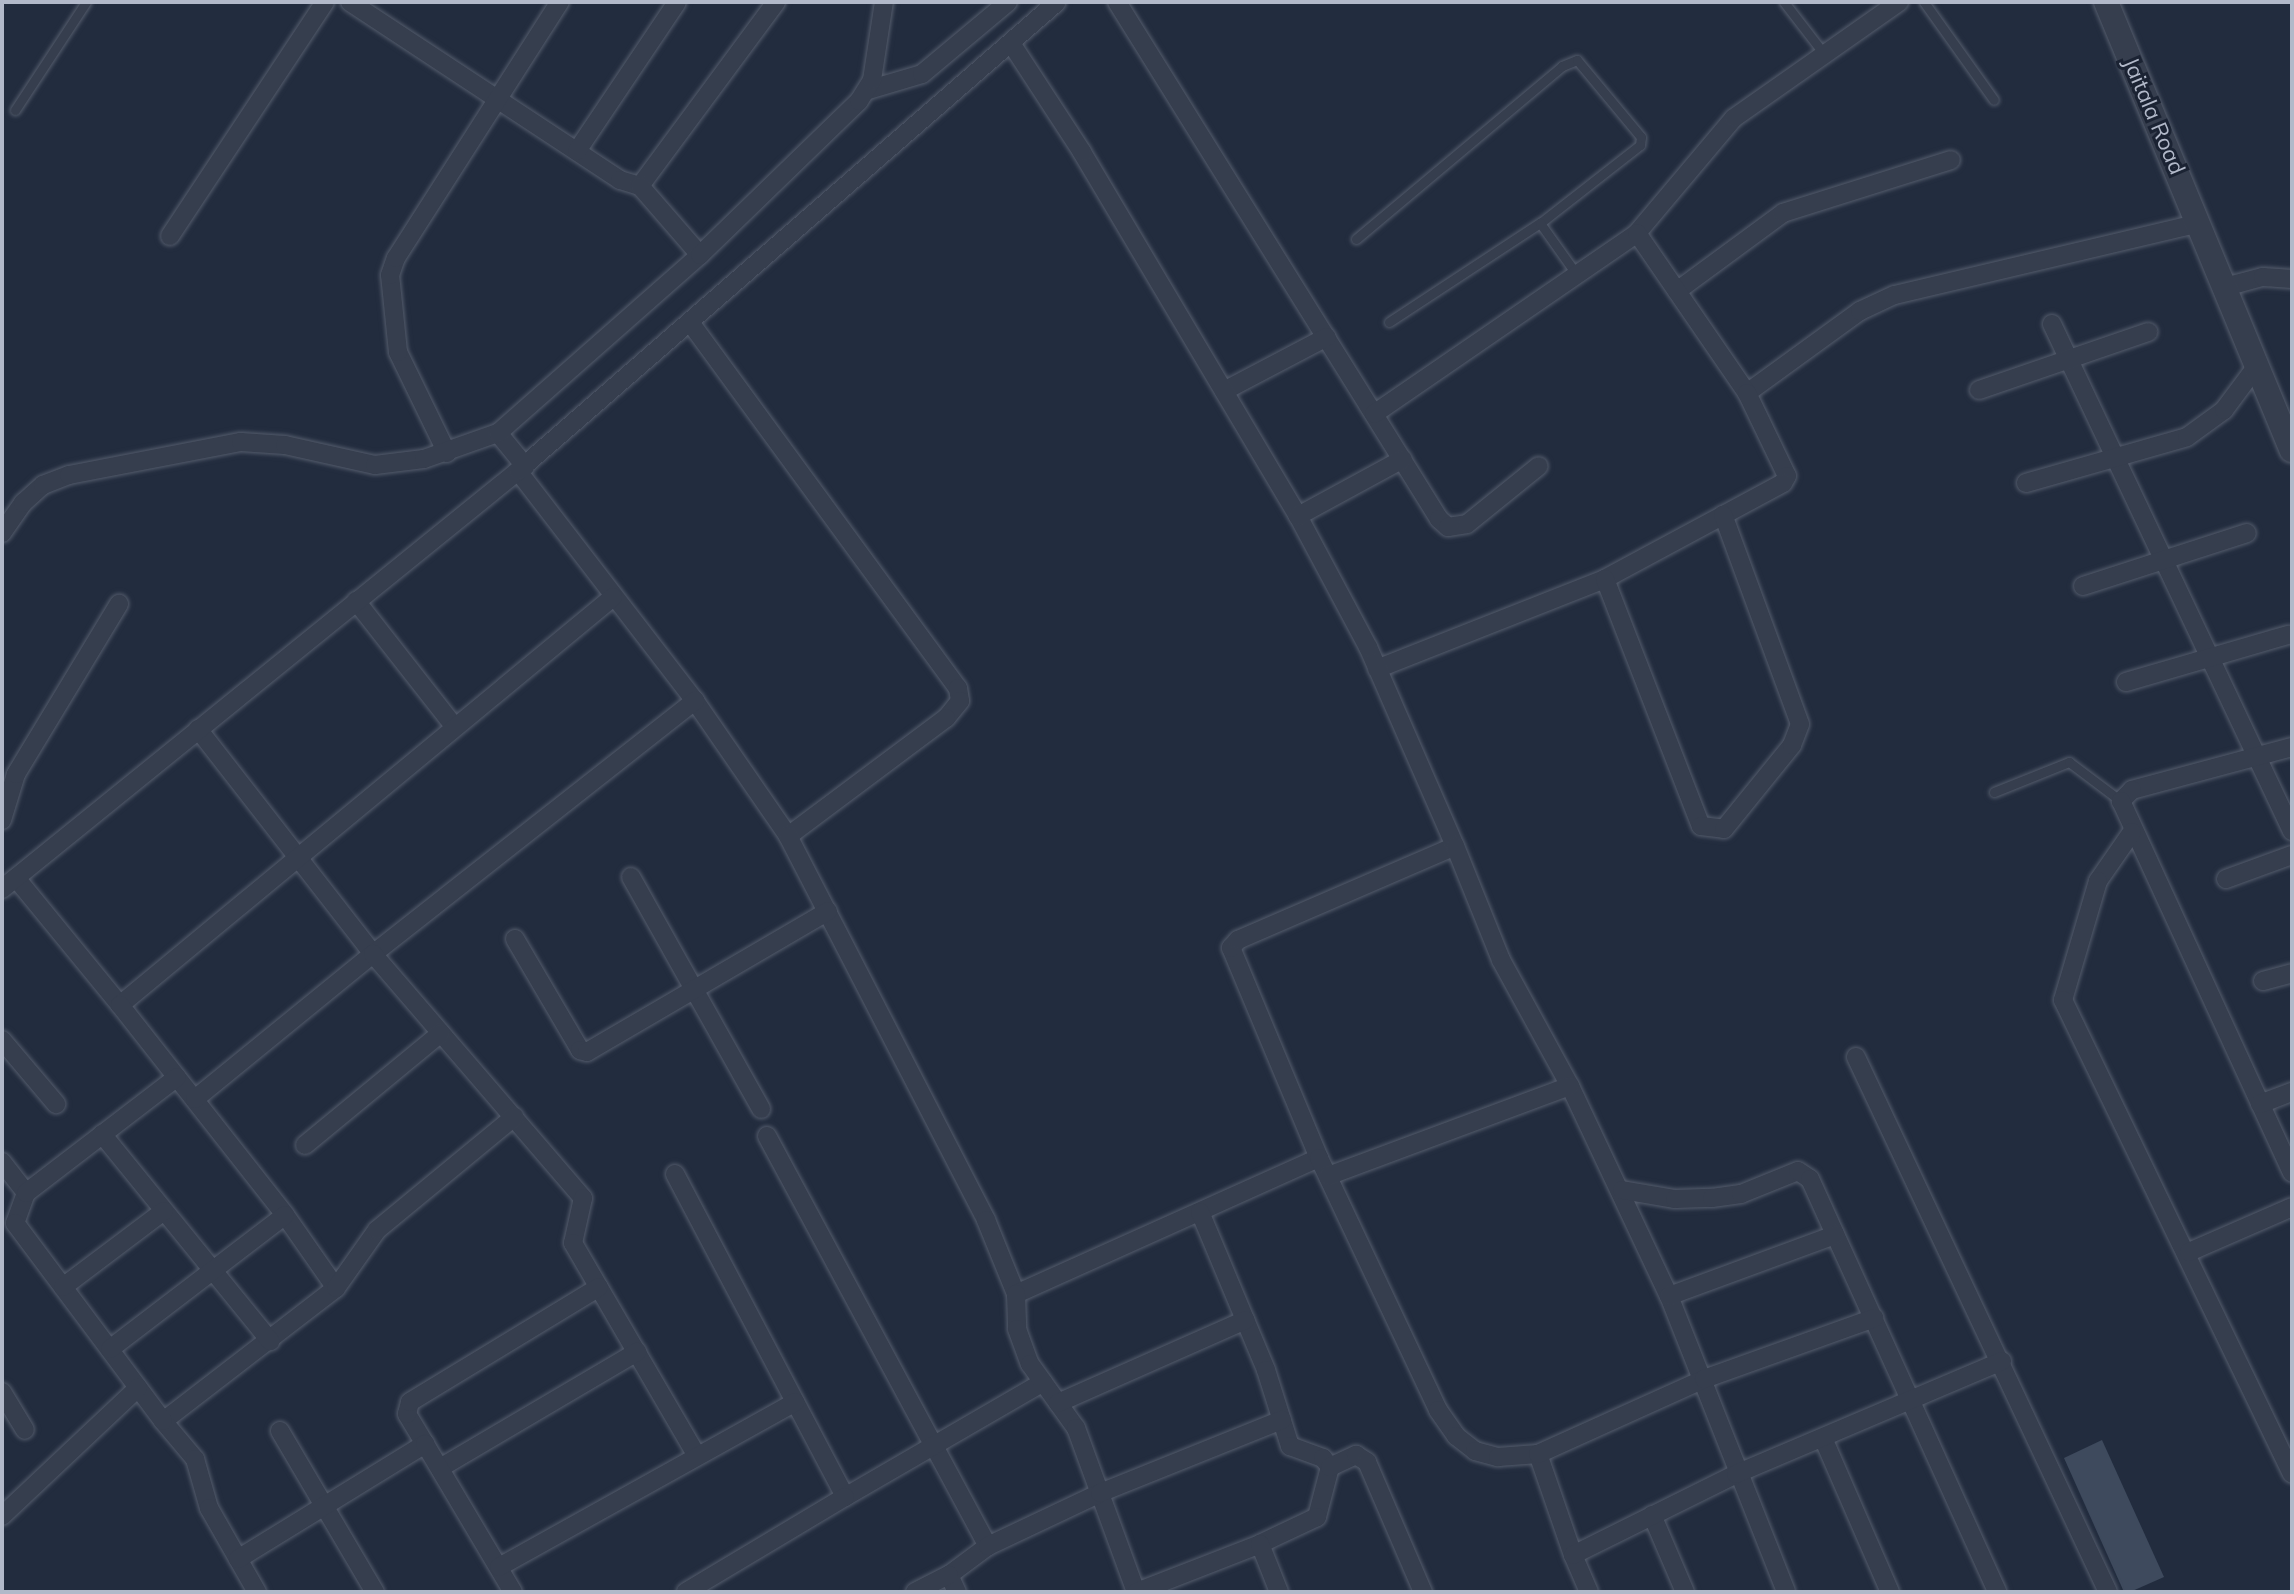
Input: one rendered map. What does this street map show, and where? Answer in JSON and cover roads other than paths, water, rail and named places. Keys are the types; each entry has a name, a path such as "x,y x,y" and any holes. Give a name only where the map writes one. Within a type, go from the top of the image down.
{"street":[{"path":"170,236 325,2"},
{"path":"350,2 497,96 620,180 640,186 700,255"},
{"path":"447,453 398,352 390,275 497,96 560,2"},
{"path":"577,151 677,2"},
{"path":"640,186 776,2"},
{"path":"868,90 884,2"},
{"path":"2,533 23,503 43,485 69,475 241,442 285,445 375,465 447,453 498,433 700,255 868,90 922,74 1008,2"},
{"path":"336,1288 285,1215 120,1005 9,883 522,468 692,325 1057,2"},
{"path":"1117,2 1439,519 1455,528 1539,466"},
{"path":"1374,414 1637,233 1734,118 1899,2"},
{"name":"Jaitala Road","path":"2106,2 2292,450"},
{"path":"1011,43 1224,391 1298,516 1364,639 1455,846 1501,960 1570,1086 1622,1190 1669,1296 1704,1379 1736,1474 1786,1592"},
{"path":"1677,291 1783,213 1951,160"},
{"path":"1747,393 1860,311 1895,295 2201,226"},
{"path":"1377,669 1605,579 1723,515 1787,476 1747,393 1637,233"},
{"path":"2225,287 2263,277 2292,279"},
{"path":"2052,324 2292,831"},
{"path":"692,325 958,688 960,701 946,718 788,836"},
{"path":"1979,390 2148,332"},
{"path":"1224,391 1327,337"},
{"path":"2026,483 2117,459 2202,429 2224,410 2256,367"},
{"path":"498,433 613,597 695,701 788,836 986,1220 1016,1294 1017,1329 1043,1382 1076,1428 1136,1592 1260,1544 1317,1517 1330,1467"},
{"path":"1298,516 1403,459"},
{"path":"1605,579 1701,826 1724,829 1792,745 1800,724 1723,515"},
{"path":"2083,586 2247,533"},
{"path":"120,1005 613,597"},
{"path":"356,601 454,726"},
{"path":"2,820 16,774 119,604"},
{"path":"2126,682 2288,635"},
{"path":"195,1099 373,954 695,701"},
{"path":"198,729 373,954 583,1198 573,1243 696,1454"},
{"path":"2292,747 2258,759 2132,790 2121,801 2132,832 2292,1172"},
{"path":"2132,832 2098,881 2063,1000 2189,1252 2292,1474"},
{"path":"1455,846 1238,940 1231,948 1319,1158 1438,1410 1456,1436 1475,1451 1498,1457 1538,1454 1704,1379 1874,1318"},
{"path":"2226,879 2292,855"},
{"path":"631,877 696,986 761,1109"},
{"path":"515,939 583,1052 828,911"},
{"path":"2263,981 2292,973"},
{"path":"305,1145 441,1033"},
{"path":"2,1040 56,1104"},
{"path":"1856,1057 2002,1361 2108,1592"},
{"path":"177,1077 26,1193 15,1223 195,1459 209,1508 257,1592"},
{"path":"1328,1176 1570,1086"},
{"path":"2260,1104 2292,1092"},
{"path":"163,1421 336,1288 377,1230 514,1117"},
{"path":"102,1134 270,1341"},
{"path":"767,1136 988,1546"},
{"path":"1016,1294 1319,1158"},
{"path":"2,1162 26,1193"},
{"path":"1622,1190 1712,1198 1741,1194 1798,1171 1810,1179 1997,1592"},
{"path":"675,1174 845,1497"},
{"path":"2189,1252 2292,1207"},
{"path":"63,1287 164,1211"},
{"path":"1200,1212 1245,1320 1292,1449 1323,1458 1330,1467"},
{"path":"110,1349 285,1215"},
{"path":"1669,1296 1835,1235"},
{"path":"513,1592 407,1414 410,1402 599,1287"},
{"path":"1058,1403 1245,1320"},
{"path":"440,1468 637,1352"},
{"path":"1573,1555 1736,1474 2002,1361"},
{"path":"686,1592 845,1497 935,1449 1043,1382"},
{"path":"2,1516 138,1388"},
{"path":"2,1392 25,1430"},
{"path":"499,1567 696,1454 795,1402"},
{"path":"915,1592 949,1575 988,1546 1100,1493 1282,1420"},
{"path":"280,1431 375,1592"},
{"path":"1823,1438 1890,1592"},
{"path":"238,1559 425,1444"},
{"path":"1538,1454 1589,1592"},
{"path":"1330,1467 1356,1455 1367,1462 1415,1590"},
{"path":"1652,1515 1685,1592"},
{"path":"1260,1544 1279,1592"},
{"path":"949,1575 957,1592"}],"lane":[{"path":"15,110 86,2"},
{"path":"1784,2 1824,54"},
{"path":"1924,2 1994,100"},
{"path":"1356,239 1562,66 1577,60 1641,137 1640,145 1540,223 1389,322"},
{"path":"1540,223 1577,275"},
{"path":"1994,792 2069,762 2121,801"}]}
